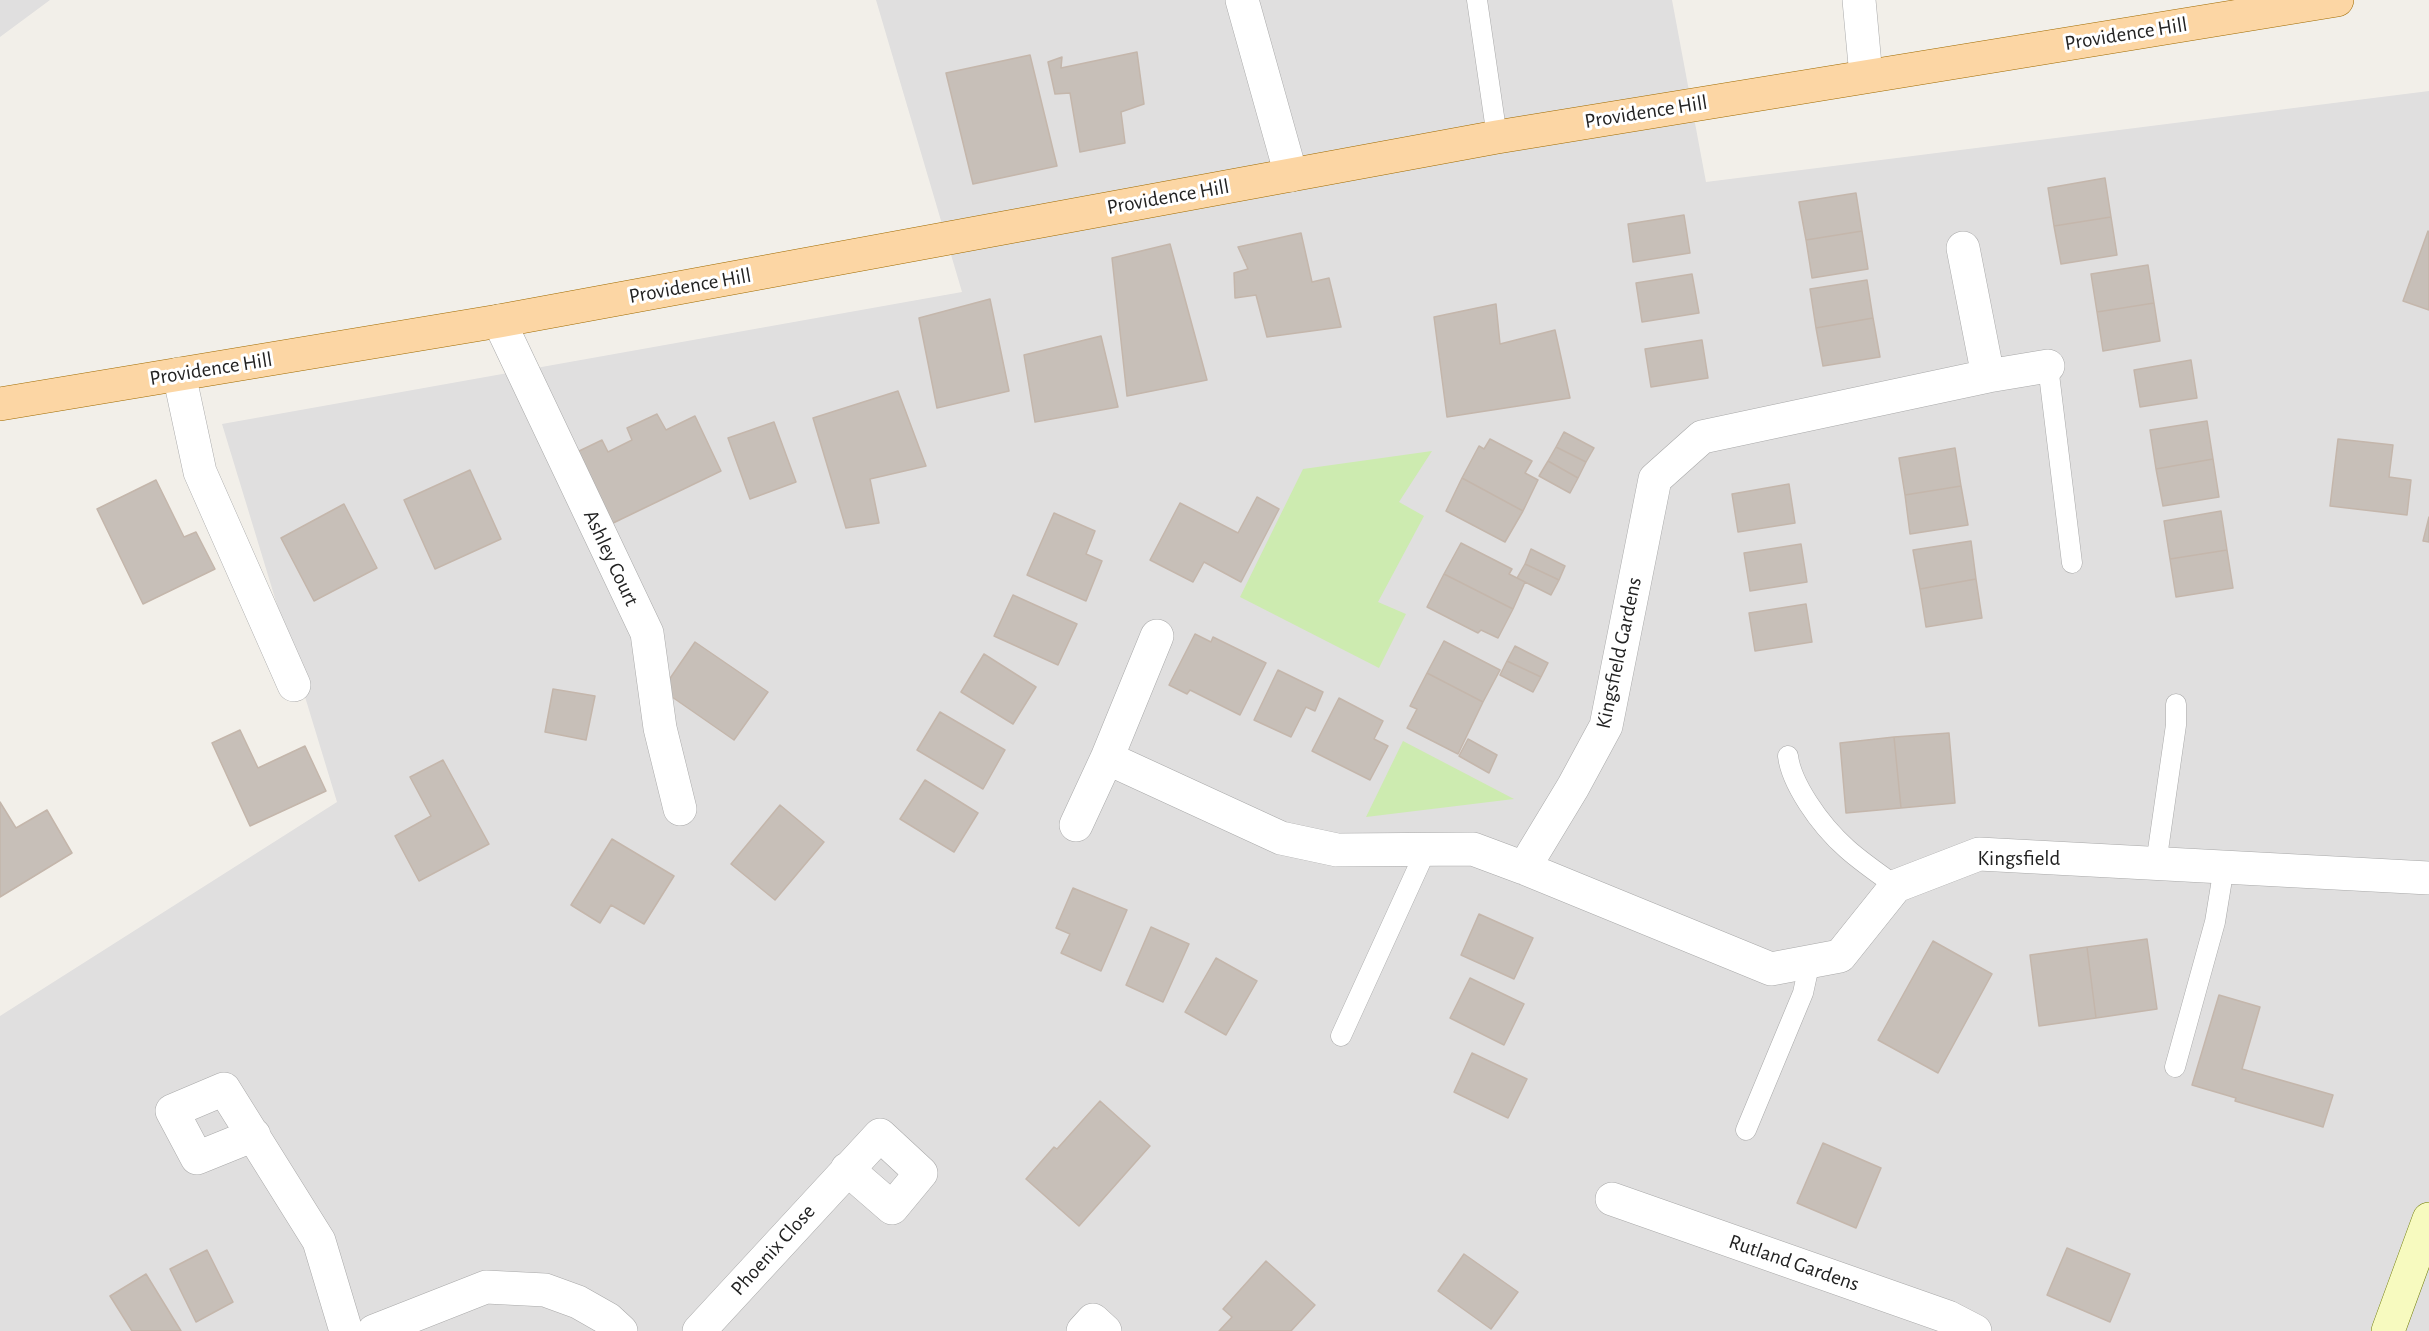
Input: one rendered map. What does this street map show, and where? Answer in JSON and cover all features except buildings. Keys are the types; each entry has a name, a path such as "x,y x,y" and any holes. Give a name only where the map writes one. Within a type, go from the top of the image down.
{"main road":[{"name":"Providence Hill","path":"0,404 499,321 1497,137 2337,0"}],"street":[{"path":"1242,0 1291,175"},
{"path":"1859,0 1866,76"},
{"path":"1963,248 1988,376"},
{"name":"Ashley Court","path":"499,321 647,633 660,728 680,809"},
{"name":"Kingsfield Gardens","path":"1524,868 1574,787 1606,726 1655,479 1702,437 1988,376 2048,366"},
{"path":"179,374 200,472 294,686"},
{"path":"1076,825 1107,758 1157,636"},
{"path":"1107,758 1281,838 1337,850 1473,849 1771,969 1840,956 1896,886"},
{"name":"Kingsfield","path":"1896,886 1979,854 2429,878"},
{"path":"254,1135 319,1241 346,1331"},
{"name":"Phoenix Close","path":"699,1331 847,1169"},
{"name":"Rutland Gardens","path":"1612,1199 1937,1313 1976,1331"},
{"path":"2388,1331 2429,1218"},
{"path":"374,1331 486,1287 545,1290 578,1302 608,1319 621,1331"},
{"path":"1083,1331 1093,1320 1105,1331"}],"lane":[{"path":"1477,0 1497,137"},
{"path":"2048,366 2072,562"},
{"path":"2156,864 2176,725 2176,704"},
{"path":"1788,756 1789,766 1799,790 1831,836 1854,856 1896,886"},
{"path":"1341,1036 1426,850"},
{"path":"2175,1067 2214,922 2224,867"},
{"path":"1746,1130 1803,993 1810,961"}],"shaded area":[{"path":"0,0 50,0 0,37"},
{"path":"876,0 1672,0 1706,182 2429,91 2429,1331 0,1331 0,1016 337,802 222,424 962,292"}],"green space":[{"path":"1432,451 1399,502 1424,516 1378,602 1406,614 1379,668 1240,597 1303,469"},
{"path":"1403,741 1514,799 1366,817"}]}
